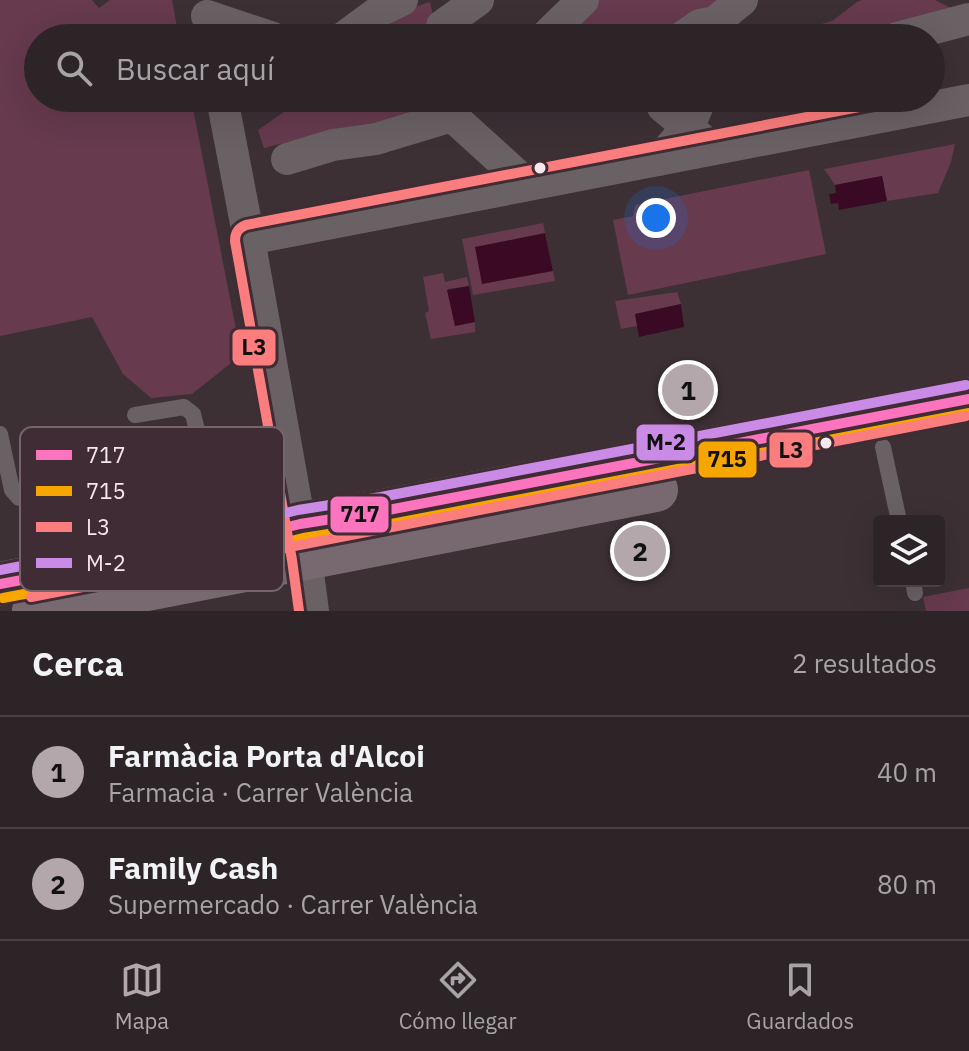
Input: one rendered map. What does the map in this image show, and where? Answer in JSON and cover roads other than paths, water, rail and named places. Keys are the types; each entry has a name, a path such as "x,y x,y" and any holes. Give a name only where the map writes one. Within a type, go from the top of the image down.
{"main road":[{"path":"284,546 493,490 969,399"},
{"path":"284,540 303,541 883,447 969,430"},
{"path":"0,584 20,580"},
{"path":"34,611 111,591"}],"street":[{"path":"358,24 402,0"},
{"path":"441,21 478,0"},
{"path":"558,24 583,0"},
{"path":"705,24 715,22 742,0"},
{"path":"208,18 228,24"},
{"path":"945,25 969,19"},
{"path":"945,105 969,100"},
{"path":"225,112 283,427"},
{"path":"659,160 694,112 714,149"},
{"path":"249,239 907,112"},
{"path":"287,159 333,145 376,139 452,116 528,185"},
{"path":"284,435 313,611"}],"lane":[{"path":"135,415 184,407 193,414 196,427"},
{"path":"0,434 12,490 20,498"},
{"path":"883,447 898,515"}],"place":[{"name":"Farmàcia Porta d'Alcoi","path":"688,390"},
{"name":"Family Cash","path":"640,551"}]}
